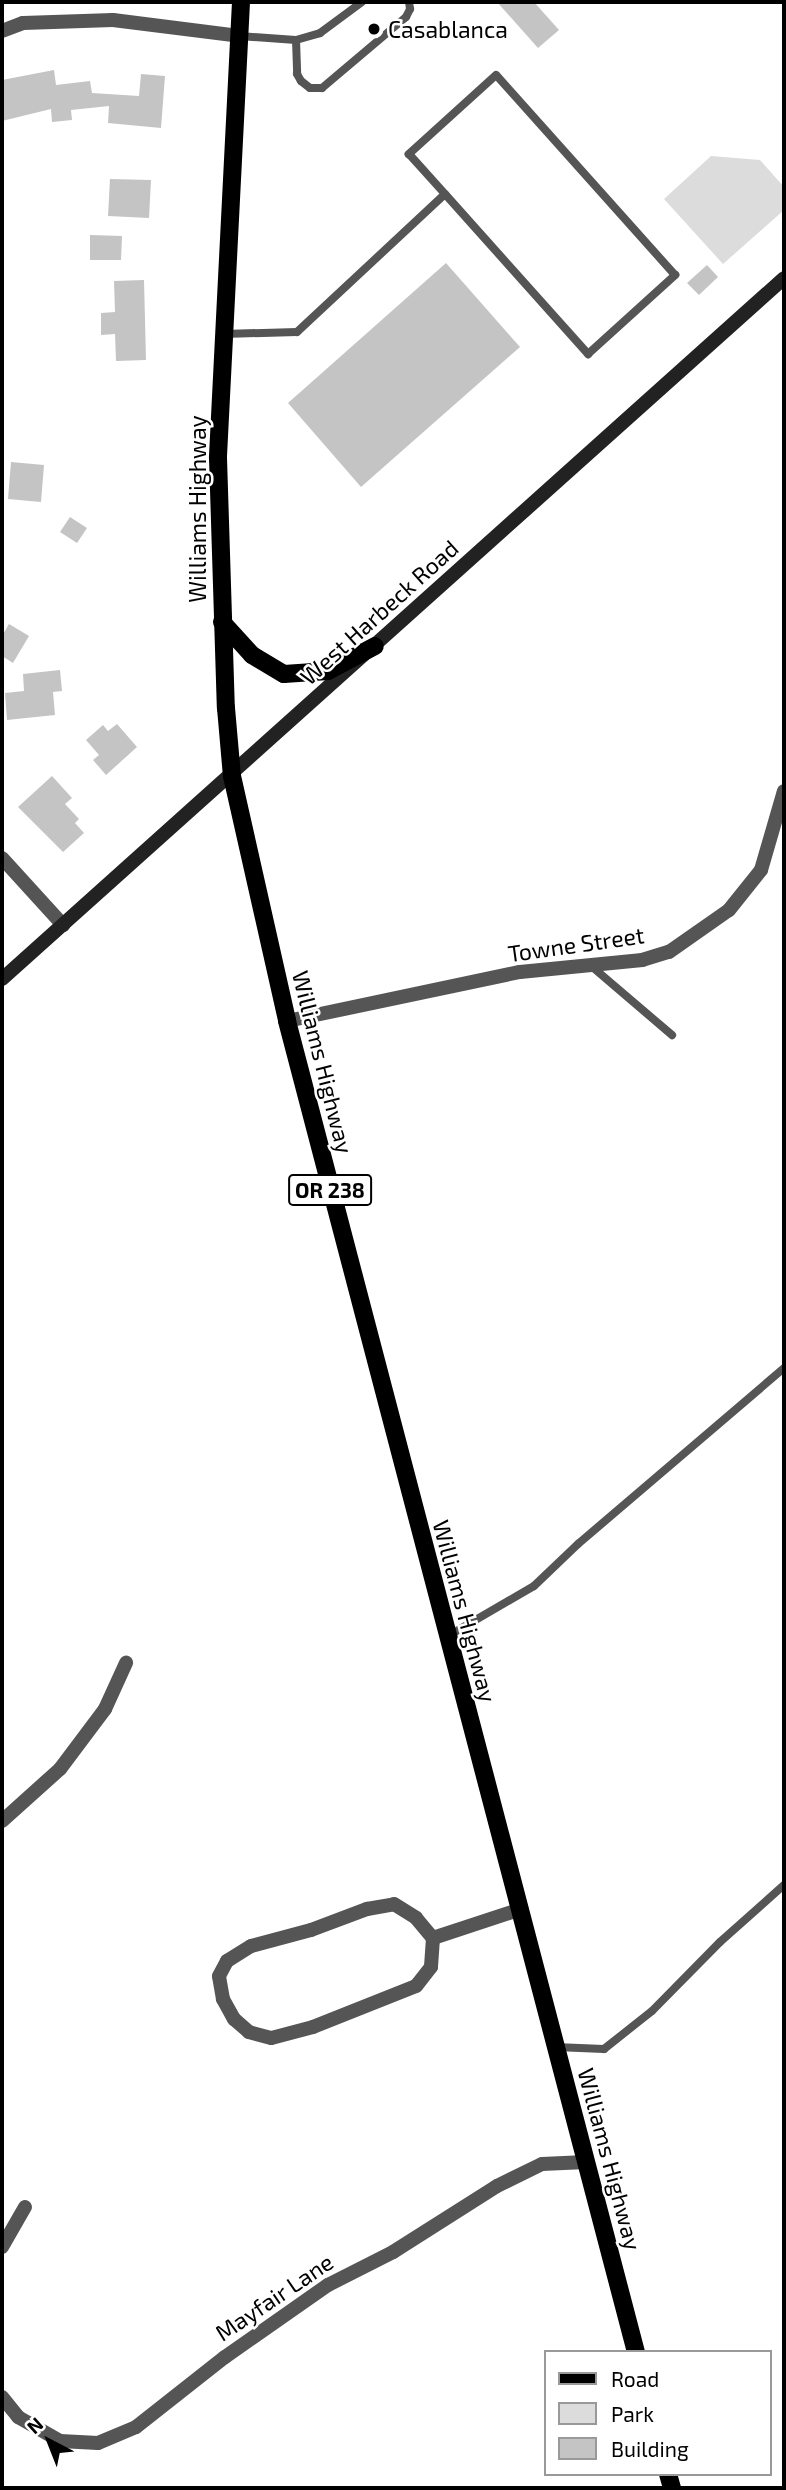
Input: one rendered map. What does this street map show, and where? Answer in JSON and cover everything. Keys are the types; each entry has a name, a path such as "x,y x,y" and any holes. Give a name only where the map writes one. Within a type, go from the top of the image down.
{"main road":[{"name":"Williams Highway","path":"241,2 218,458 222,622 232,776 286,1021 635,2350"},
{"path":"222,622 252,655 284,674 328,671 375,646"}],"street":[{"path":"2,31 23,23 113,20 239,36"},
{"name":"West Harbeck Road","path":"2,979 232,776 784,278"},
{"name":"Towne Street","path":"286,1021 520,972 642,960 669,952 729,910 761,870 784,791"},
{"path":"2,858 62,925"},
{"path":"2,1821 60,1769 105,1709 126,1663"},
{"path":"394,1904 416,1917 433,1938 431,1967 416,1986 313,2027 271,2038 249,2032 234,2019 223,1999 219,1976 227,1961 251,1946 311,1930 367,1909 394,1904"},
{"path":"433,1938 521,1909"},
{"name":"Mayfair Lane","path":"2,2397 18,2417 60,2441 98,2443 136,2427 225,2357 328,2285 393,2252 497,2186 542,2164 586,2162"},
{"path":"2,2247 25,2207"}],"lane":[{"path":"239,36 296,40 320,33 362,2"},
{"path":"296,40 297,74 310,88 323,88 406,17 410,9 409,2"},
{"path":"496,75 675,275 588,354 445,194 408,154 496,75"},
{"path":"224,334 297,332 445,194"},
{"path":"590,965 672,1035"},
{"path":"446,1637 534,1586 578,1544 784,1368"},
{"path":"555,2047 604,2049 652,2011 720,1942 784,1885"}],"green space":[{"path":"711,156 760,160 784,187 784,210 723,264 664,199"}],"building":[{"path":"497,2 534,2 559,30 538,48"},
{"path":"54,70 56,85 90,81 92,93 139,96 141,74 165,76 161,128 108,123 109,106 71,110 72,120 52,122 51,109 2,121 2,80"},
{"path":"110,179 151,180 149,218 108,216"},
{"path":"90,235 122,236 121,260 90,260"},
{"path":"446,263 520,347 361,487 288,403"},
{"path":"707,265 718,277 699,295 687,283"},
{"path":"144,280 146,360 116,361 115,334 101,335 101,313 115,312 114,281"},
{"path":"11,462 44,465 41,502 8,499"},
{"path":"70,517 87,528 77,543 60,532"},
{"path":"9,624 29,636 13,663 2,656 2,636"},
{"path":"60,670 62,691 53,692 55,715 7,720 5,693 24,691 23,674"},
{"path":"117,724 137,747 106,775 93,760 99,755 86,740 103,725 108,731"},
{"path":"52,776 72,798 65,804 79,819 75,823 84,833 63,852 18,807"}],"place":[{"name":"Casablanca","path":"374,29"}]}
